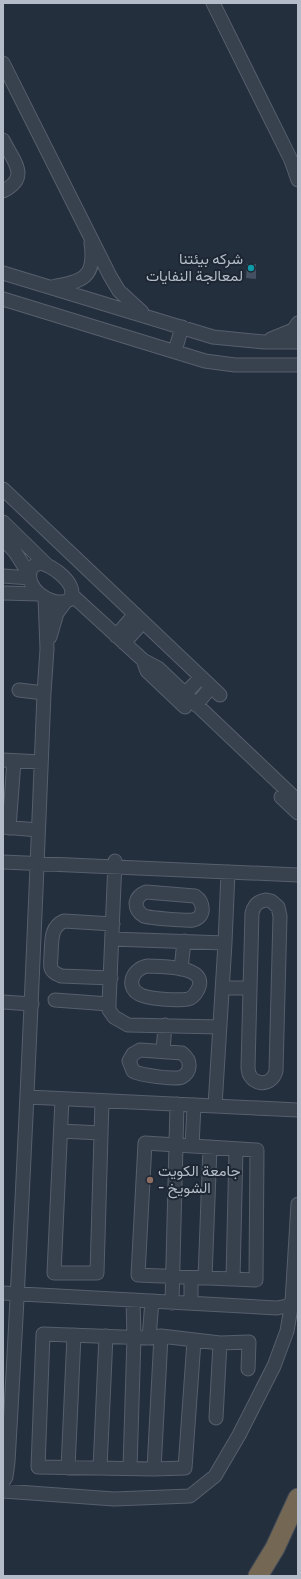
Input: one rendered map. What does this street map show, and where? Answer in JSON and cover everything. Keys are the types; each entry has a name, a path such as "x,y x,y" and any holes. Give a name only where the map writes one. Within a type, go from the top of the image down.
{"highway":[{"path":"258,1576 275,1548 298,1498"}],"street":[{"path":"213,3 291,160 298,180"},
{"path":"3,63 8,84 119,291 148,317"},
{"path":"3,140 17,168 18,176 15,184 3,191"},
{"path":"50,287 75,283 83,278 92,265 93,254 91,241"},
{"path":"3,272 213,337 264,342 298,342"},
{"path":"3,299 206,361 235,365 298,365"},
{"path":"264,342 293,330 298,323"},
{"path":"175,351 182,327"},
{"path":"3,489 216,691 196,705"},
{"path":"3,522 47,565 60,574 72,589 69,598 54,621 47,649"},
{"path":"3,539 15,552 30,576 33,587 42,596 47,649 18,1294 8,1467 6,1477 3,1482"},
{"path":"30,576 32,567 35,564 39,563 47,565"},
{"path":"3,576 30,576"},
{"path":"3,593 42,596 56,602 69,598"},
{"path":"69,598 120,639 143,660 158,668 298,801"},
{"path":"120,639 139,618"},
{"path":"143,660 147,671 298,813"},
{"path":"185,694 200,677"},
{"path":"19,690 44,693"},
{"path":"38,830 6,828 8,760 41,762"},
{"path":"3,855 37,860 298,875"},
{"path":"3,862 37,860"},
{"path":"115,864 298,866"},
{"path":"115,864 109,1004 109,1010 114,1018 128,1025 220,1027"},
{"path":"215,1106 223,988 228,872"},
{"path":"266,900 278,907 280,916 276,1071 272,1079 264,1083 259,1083 252,1079 248,1071 250,988 252,912 255,905 266,900"},
{"path":"156,940 158,918"},
{"path":"111,978 64,976 55,973 51,967 52,934 58,924 64,921 113,924"},
{"path":"112,939 225,943"},
{"path":"181,969 184,942"},
{"path":"143,967 181,969 192,971 199,981 196,993 190,998 145,997 137,993 132,985 133,976 143,967"},
{"path":"223,988 250,988"},
{"path":"55,1000 73,995 109,1004"},
{"path":"3,1002 32,1004"},
{"path":"163,1051 165,1025"},
{"path":"28,1097 298,1110"},
{"path":"62,1099 54,1272 97,1273 102,1101"},
{"path":"172,1302 177,1104"},
{"path":"192,1146 194,1105"},
{"path":"61,1131 101,1133"},
{"path":"145,1143 176,1145 258,1150 256,1280 138,1275 145,1143"},
{"path":"206,1278 210,1147"},
{"path":"233,1279 236,1149"},
{"path":"3,1491 114,1499 190,1496 215,1476 239,1435 274,1366 287,1331 292,1302 298,1204"},
{"path":"191,1278 191,1303"},
{"path":"3,1293 277,1308 287,1306 292,1302"},
{"path":"130,1468 134,1300"},
{"path":"152,1301 155,1337 154,1469"},
{"path":"194,1340 185,1468 154,1469 38,1467 44,1334 155,1337 194,1340 220,1343 249,1342 248,1369"},
{"path":"68,1468 74,1335"},
{"path":"100,1468 106,1336"},
{"path":"216,1418 220,1343"}],"building":[{"name":"شركه بيئتنا لمعالجة النفايات","path":"247,264 256,264 256,279 246,278"}],"place":[{"name":"شركه بيئتنا لمعالجة النفايات","path":"251,268"},
{"name":"جامعة الكويت - الشويخ","path":"150,1180"}]}
